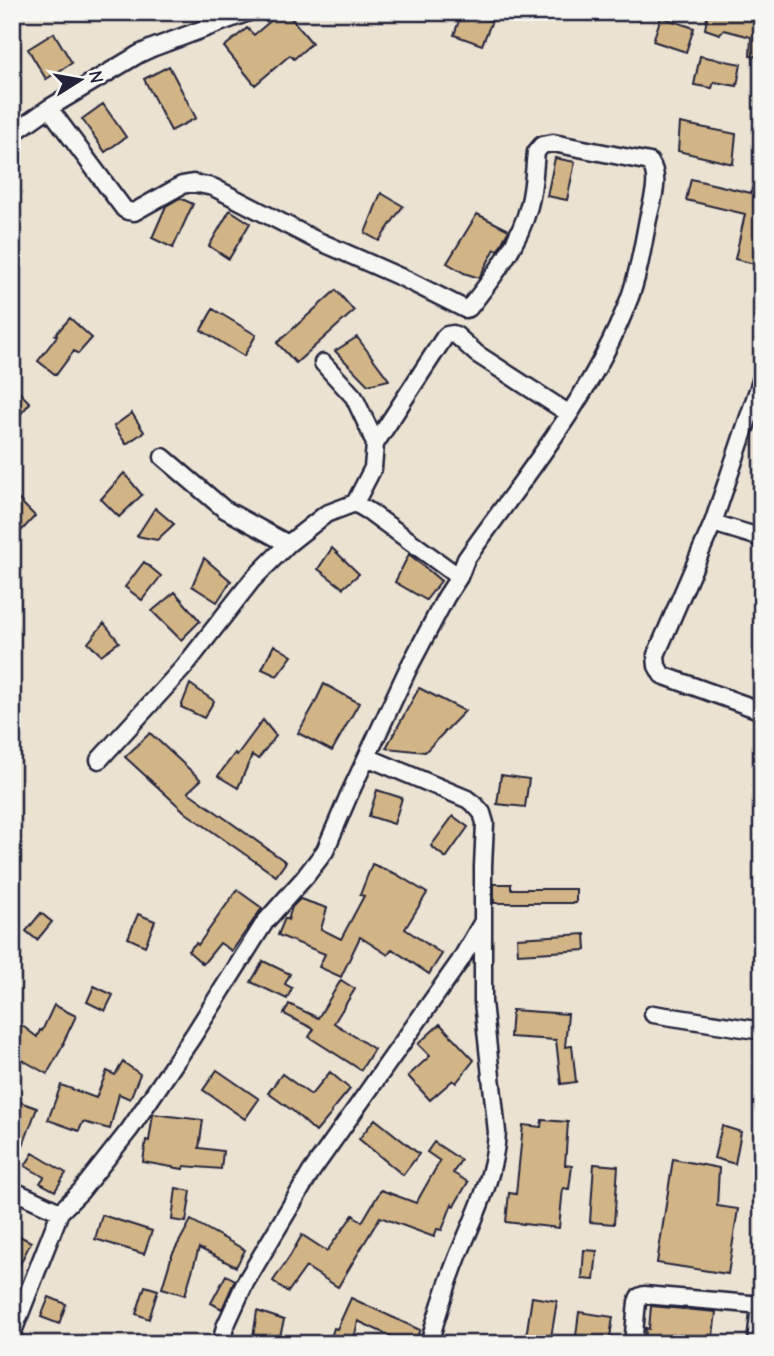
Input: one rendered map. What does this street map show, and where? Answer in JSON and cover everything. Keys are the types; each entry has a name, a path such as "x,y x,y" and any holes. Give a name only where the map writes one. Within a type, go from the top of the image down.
{"street":[{"path":"12,134 49,108 152,48 249,12"},
{"path":"12,1335 60,1212 81,1191 130,1129 265,922 326,851 349,794 408,669 459,577 466,559 592,379 629,300 656,180 650,162 553,143 542,145 536,152 529,208 516,237 493,278 469,308 465,309 314,239 213,187 193,183 182,185 134,212 128,211 49,108"},
{"path":"375,444 447,335 453,334 477,354 568,413"},
{"path":"99,760 184,667 253,580 288,544 326,514 355,503 373,468 375,444 354,397 323,363"},
{"path":"762,378 713,523 656,655 657,666 662,675 762,711"},
{"path":"163,457 224,509 288,544"},
{"path":"355,503 459,577"},
{"path":"713,523 762,538"},
{"path":"367,757 467,799 482,813 485,824 483,1002 497,1132 496,1151 492,1172 457,1259 429,1344"},
{"path":"221,1344 225,1327 246,1283 311,1172 453,972 483,921"},
{"path":"653,1014 762,1031"},
{"path":"12,1190 60,1212"},
{"path":"633,1344 637,1303 639,1297 644,1295 761,1305 756,1344"}],"building":[{"path":"281,12 286,12 312,43 294,59 290,55 255,85 224,47 247,28 254,35"},
{"path":"462,12 492,21 482,45 454,35"},
{"path":"708,12 762,12 762,57 750,56 751,37 724,30 720,34 705,29"},
{"path":"661,17 694,28 686,52 653,41"},
{"path":"54,33 72,63 46,79 28,49"},
{"path":"700,56 741,64 737,86 714,82 712,88 694,85"},
{"path":"169,66 196,118 171,131 144,79"},
{"path":"103,104 126,137 105,152 82,119"},
{"path":"680,123 736,134 733,164 678,151"},
{"path":"555,158 575,162 567,200 547,196"},
{"path":"691,179 751,193 752,188 762,190 762,266 735,259 745,214 686,200"},
{"path":"381,193 403,206 379,241 365,233"},
{"path":"180,198 193,204 173,248 152,238 166,206"},
{"path":"230,210 250,223 229,259 209,246"},
{"path":"477,214 509,230 479,278 447,263"},
{"path":"336,290 354,311 296,363 277,343"},
{"path":"213,309 256,335 244,356 201,330"},
{"path":"70,318 92,338 78,354 74,351 56,375 38,361"},
{"path":"357,337 389,380 368,385 335,351"},
{"path":"12,385 30,403 12,424"},
{"path":"132,413 144,432 126,444 114,426"},
{"path":"124,473 142,495 119,517 101,499"},
{"path":"12,493 35,516 12,541"},
{"path":"155,508 174,524 157,540 137,536"},
{"path":"332,548 359,574 343,588 318,569"},
{"path":"409,554 441,581 426,600 395,582"},
{"path":"204,558 231,581 217,602 192,586"},
{"path":"144,562 161,576 142,600 125,587"},
{"path":"175,592 200,621 181,640 152,611"},
{"path":"104,623 119,642 101,655 88,643"},
{"path":"274,645 292,656 277,676 262,669"},
{"path":"190,684 214,701 204,718 181,707"},
{"path":"324,684 359,703 332,751 298,733"},
{"path":"419,688 465,711 425,752 386,748"},
{"path":"263,720 276,736 258,759 252,755 238,788 218,776"},
{"path":"150,733 201,780 188,792 286,862 276,876 186,813 125,757"},
{"path":"501,775 529,779 525,807 497,804"},
{"path":"377,790 402,798 394,824 369,816"},
{"path":"453,816 468,827 446,858 431,846"},
{"path":"372,864 396,874 427,893 405,929 442,954 429,974 392,949 388,955 360,937 341,977 319,967 325,954 278,935 285,918 288,920 292,907 300,899 327,908 321,929 341,939 364,896 360,895"},
{"path":"494,884 511,884 511,889 576,889 576,903 494,903"},
{"path":"237,890 262,908 232,951 220,943 203,964 188,951 196,943 198,945"},
{"path":"41,913 52,922 37,940 26,931"},
{"path":"138,914 155,921 145,946 128,938"},
{"path":"585,934 586,950 518,954 517,938"},
{"path":"263,961 290,974 285,984 292,988 287,999 251,982"},
{"path":"341,980 355,989 334,1023 374,1049 361,1070 309,1037 314,1029 284,1014 289,1004 318,1018"},
{"path":"94,986 113,995 105,1011 87,1002"},
{"path":"54,1005 76,1016 47,1074 12,1054 12,1018 37,1037"},
{"path":"512,1010 568,1014 565,1047 572,1046 576,1082 561,1084 556,1040 510,1037"},
{"path":"440,1024 474,1060 456,1083 453,1080 430,1100 408,1076 430,1056 418,1044"},
{"path":"123,1062 140,1074 130,1099 119,1094 110,1129 83,1122 79,1131 48,1120 61,1085 96,1098 107,1071 115,1075"},
{"path":"217,1070 259,1099 245,1119 203,1090"},
{"path":"330,1072 350,1089 316,1132 268,1093 282,1074 311,1095"},
{"path":"12,1099 37,1108 21,1151 12,1147"},
{"path":"153,1114 203,1120 199,1148 223,1151 221,1169 184,1166 183,1169 143,1162"},
{"path":"375,1119 419,1154 403,1175 359,1139"},
{"path":"542,1120 568,1122 565,1165 572,1166 569,1189 563,1188 559,1228 506,1222 509,1193 516,1194 523,1125 541,1127"},
{"path":"722,1126 741,1132 735,1164 714,1158"},
{"path":"434,1142 461,1160 453,1173 468,1182 454,1206 452,1204 442,1230 437,1229 434,1237 380,1217 338,1287 306,1267 288,1292 273,1281 302,1235 327,1251 353,1215 362,1222 381,1190 416,1203 440,1161 427,1152"},
{"path":"33,1153 66,1173 55,1191 40,1183 44,1177 25,1166"},
{"path":"673,1159 719,1168 717,1206 738,1209 728,1274 657,1263"},
{"path":"594,1164 618,1166 614,1224 590,1222"},
{"path":"176,1188 191,1191 186,1222 172,1220"},
{"path":"102,1215 152,1231 144,1254 95,1239"},
{"path":"191,1220 245,1250 236,1267 199,1248 185,1295 162,1288 172,1255"},
{"path":"12,1232 31,1242 12,1280"},
{"path":"584,1250 597,1251 594,1280 582,1279"},
{"path":"226,1275 235,1280 222,1309 211,1303"},
{"path":"145,1286 158,1290 149,1319 136,1314"},
{"path":"49,1297 66,1304 59,1324 41,1317"},
{"path":"532,1297 557,1301 550,1344 525,1344"},
{"path":"351,1298 420,1330 413,1344 407,1344 358,1321 353,1344 329,1344 334,1328 337,1329"},
{"path":"651,1306 716,1312 712,1344 645,1344"},
{"path":"257,1311 284,1320 278,1344 252,1344"},
{"path":"579,1312 613,1317 609,1344 575,1344"}]}
